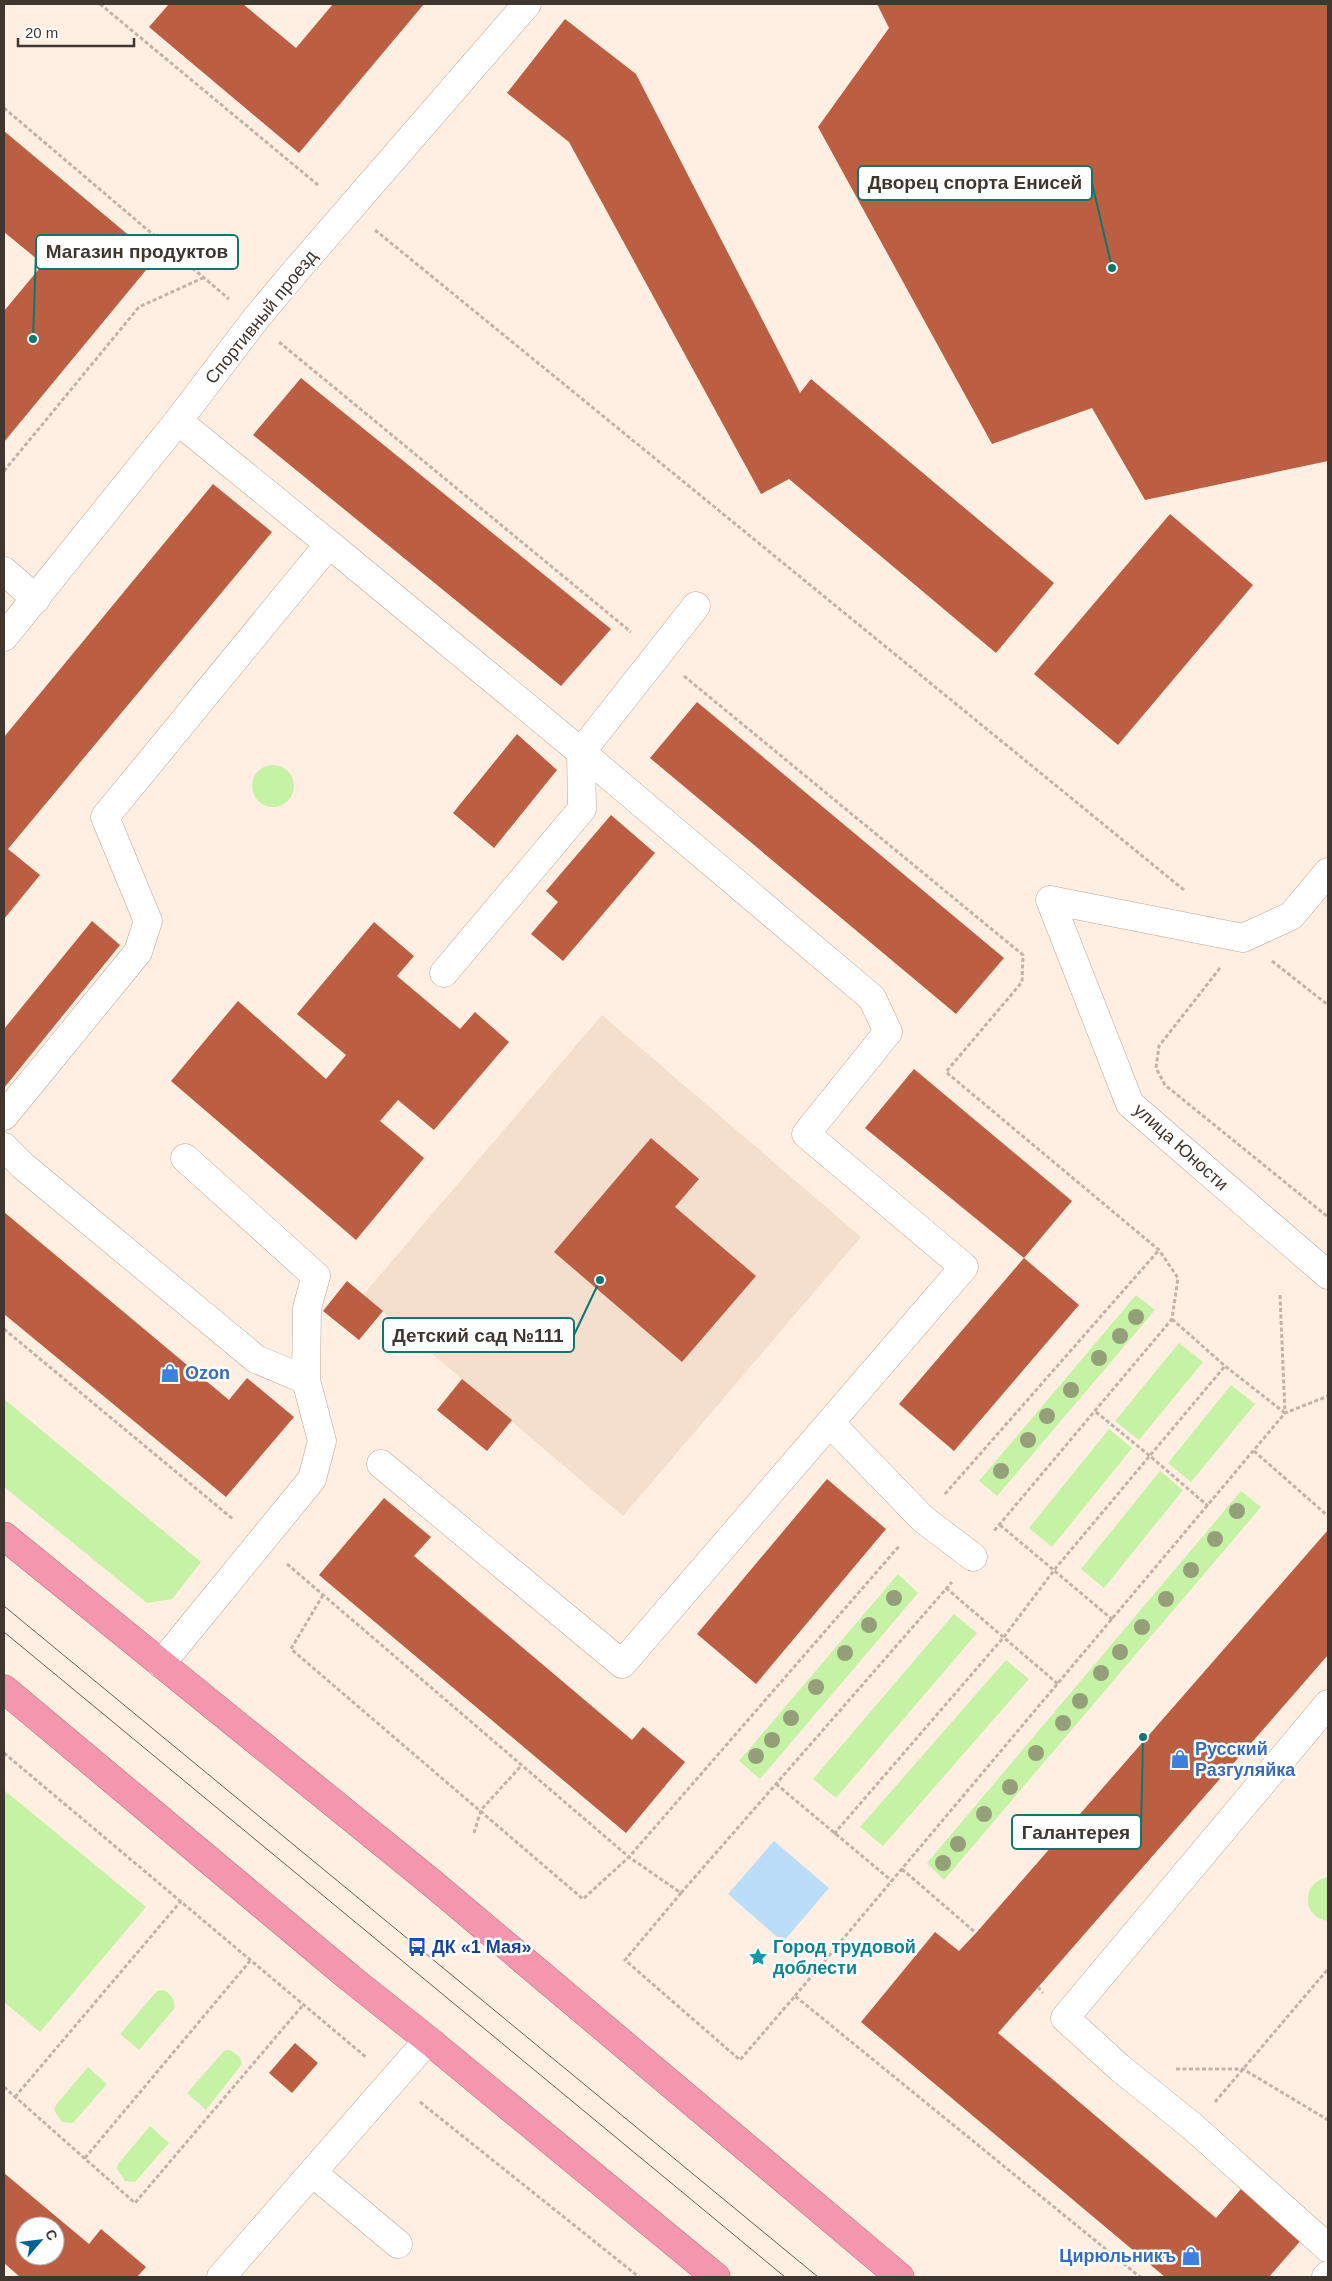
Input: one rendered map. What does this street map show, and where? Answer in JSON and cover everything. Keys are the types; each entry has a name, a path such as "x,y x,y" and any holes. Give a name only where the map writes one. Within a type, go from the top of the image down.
{"highway":[{"path":"4,1536 432,1883 900,2277"},
{"path":"4,1689 350,1978 716,2277"}],"street":[{"name":"Спортивный проезд","path":"4,637 178,421 254,321 526,4"},
{"path":"178,421 581,752 872,998 888,1032 806,1134 964,1267 831,1424 622,1664 381,1464"},
{"path":"4,1116 138,952 148,921 105,817 329,544"},
{"path":"4,571 36,599"},
{"path":"444,973 582,809 581,752 696,606"},
{"path":"1243,938 1292,916 1328,872"},
{"name":"улица Юности","path":"1243,938 1050,900 1130,1104 1328,1275"},
{"path":"4,1147 23,1166 256,1359 306,1380"},
{"path":"161,1664 312,1480 322,1441 306,1380 307,1308 316,1276 185,1158"},
{"path":"831,1424 923,1518 973,1557"},
{"path":"1328,1704 1065,2018 1120,2068 1193,2127 1328,2248"},
{"path":"221,2277 428,2040"},
{"path":"313,2173 398,2244"}],"path":[{"path":"100,4 318,185"},
{"path":"4,108 204,277 139,307 4,471"},
{"path":"374,230 1189,894"},
{"path":"1328,1005 1243,938 1159,1046 1156,1068 1165,1085 1328,1217"},
{"path":"1023,955 1022,982 946,1072 1159,1250 1178,1278"},
{"path":"323,1595 291,1649 583,1899 629,1857 923,1518 1159,1250"},
{"path":"1280,1295 1285,1413"},
{"path":"1172,1319 1225,1366 1285,1413"},
{"path":"4,1328 261,1542 629,1857 681,1893"},
{"path":"834,1834 1003,1638 1055,1569 1225,1366"},
{"path":"892,1881 776,1784 625,1960 740,2060 795,1996 892,1881 1058,1684 1113,1620 1285,1413 1328,1396"},
{"path":"1096,1412 1208,1506"},
{"path":"1254,1451 1328,1516"},
{"path":"1000,1525 1055,1569 1113,1620"},
{"path":"946,1588 1058,1684"},
{"path":"4,1753 394,2081 639,2277"},
{"path":"474,1833 481,1810 521,1766"},
{"path":"902,1869 976,1933"},
{"path":"15,2097 181,1901"},
{"path":"85,2158 250,1961"},
{"path":"1193,2127 1328,1969"},
{"path":"795,1996 1140,2277"},
{"path":"4,2087 135,2203 303,2005"},
{"path":"1120,2068 1243,2069 1328,2120"}],"shaded area":[{"path":"602,1015 861,1237 623,1516 363,1295"}],"green space":[{"path":"269,765 277,765 288,771 294,786 288,801 277,807 269,807 258,801 252,790 252,782 258,771"},
{"path":"1136,1295 1155,1310 997,1496 979,1481"},
{"path":"1179,1343 1203,1362 1139,1440 1115,1421"},
{"path":"1231,1385 1255,1404 1191,1482 1168,1463"},
{"path":"4,1399 201,1562 172,1599 147,1603 4,1487"},
{"path":"1109,1429 1132,1448 1052,1547 1029,1528"},
{"path":"1160,1471 1183,1490 1104,1588 1081,1569"},
{"path":"1241,1491 1261,1507 944,1880 927,1863"},
{"path":"898,1574 918,1593 760,1779 739,1761"},
{"path":"954,1614 977,1633 836,1798 813,1779"},
{"path":"1006,1660 1029,1679 883,1846 860,1827"},
{"path":"4,1790 146,1907 40,2032 4,2002"},
{"path":"1328,1877 1328,1921 1319,1918 1313,1913 1309,1907 1308,1899 1313,1885 1319,1880"},
{"path":"163,1990 172,1998 174,2009 139,2050 120,2034 157,1991"},
{"path":"230,2050 240,2057 242,2064 206,2110 187,2093 224,2051"},
{"path":"88,2067 107,2084 73,2123 62,2122 54,2110 56,2105"},
{"path":"150,2126 169,2143 135,2182 125,2181 117,2169 118,2164"}],"water":[{"path":"774,1841 829,1888 783,1942 728,1894"}],"building":[{"path":"169,4 243,4 296,48 333,4 424,4 299,153 149,27"},
{"path":"877,4 1328,4 1328,461 1145,500 1092,408 992,444 818,127 889,28"},
{"path":"565,19 636,74 800,393 811,379 1054,583 996,653 789,479 761,494 569,142 507,93"},
{"path":"4,131 156,258 4,442 4,311 43,264 4,232"},
{"path":"301,378 611,629 561,686 253,435"},
{"path":"213,484 272,532 8,849 40,875 4,919 4,737"},
{"path":"1170,514 1253,585 1118,745 1034,674"},
{"path":"697,702 1004,958 956,1014 650,758"},
{"path":"517,734 557,770 494,848 453,813"},
{"path":"611,815 655,853 563,961 531,934 558,902 546,891"},
{"path":"92,921 120,945 4,1088 4,1029"},
{"path":"374,922 414,956 397,976 460,1029 475,1012 509,1042 434,1130 398,1100 380,1121 424,1158 356,1240 171,1081 238,1001 326,1079 346,1055 297,1014"},
{"path":"914,1069 1072,1201 1024,1258 865,1128"},
{"path":"651,1138 699,1179 675,1207 756,1276 682,1362 554,1252"},
{"path":"4,1212 229,1400 247,1378 294,1417 226,1497 4,1314"},
{"path":"1024,1258 1079,1305 954,1451 899,1404"},
{"path":"347,1281 383,1311 359,1340 323,1311"},
{"path":"462,1379 512,1420 487,1451 437,1410"},
{"path":"827,1479 886,1529 756,1684 697,1634"},
{"path":"384,1498 431,1537 414,1556 632,1740 643,1727 685,1762 626,1833 319,1575"},
{"path":"1328,1530 1328,1655 998,2033 1216,2218 1241,2189 1302,2239 1269,2277 1165,2277 861,2022 935,1932 959,1951"},
{"path":"295,2043 318,2063 292,2093 269,2073"},
{"path":"4,2173 55,2216 15,2216 15,2266 65,2266 65,2224 89,2244 101,2229 146,2267 137,2277 20,2277 4,2263"}],"tram line":[{"path":"4,1606 818,2277"},
{"path":"4,1632 785,2277"}],"place":[{"name":"Дворец спорта Енисей","path":"1112,268"},
{"name":"Магазин продуктов","path":"33,339"},
{"name":"Детский сад №111","path":"600,1280"},
{"name":"Ozon","path":"170,1373"},
{"name":"Галантерея","path":"1143,1737"},
{"name":"Русский Разгуляйка","path":"1180,1759"},
{"name":"ДК «1 Мая»","path":"417,1947"},
{"name":"Город трудовой доблести","path":"758,1957"},
{"name":"Цирюльникъ","path":"1191,2256"}]}
